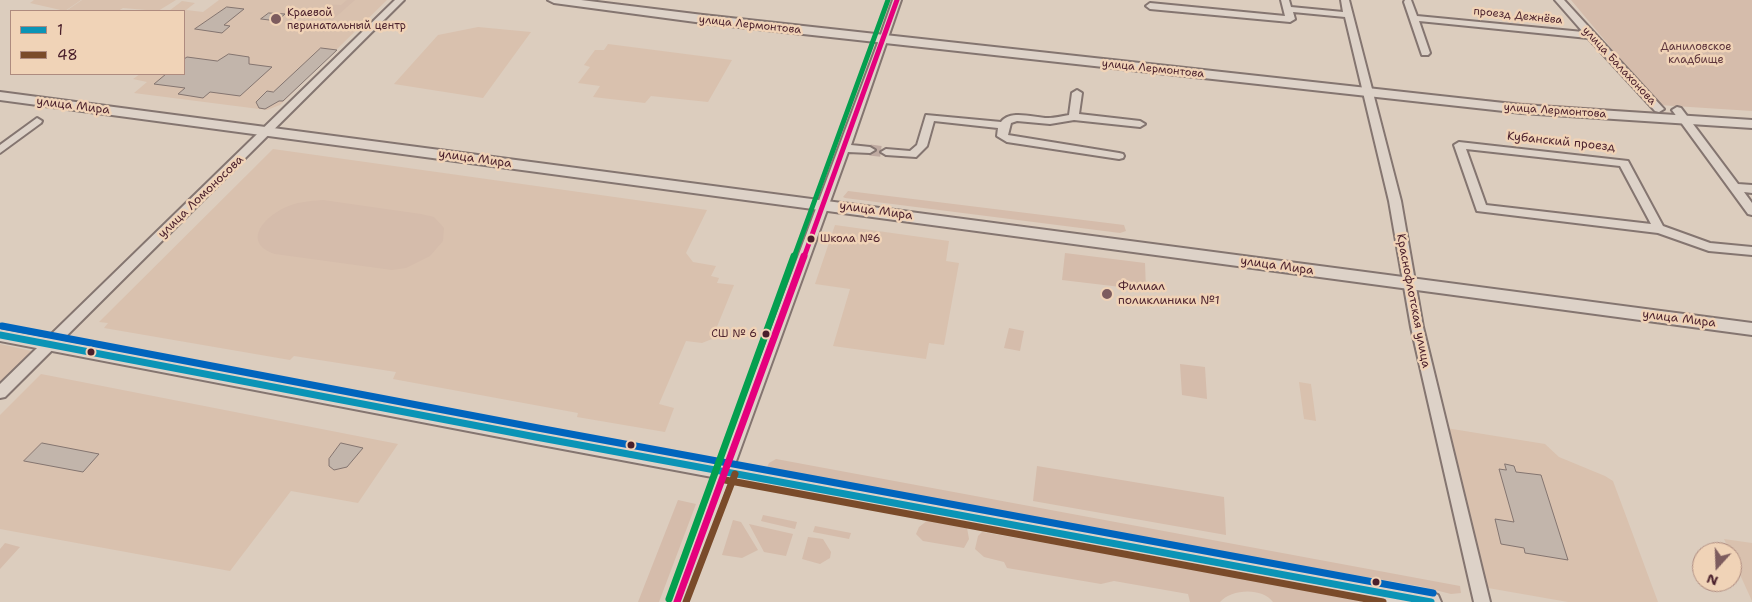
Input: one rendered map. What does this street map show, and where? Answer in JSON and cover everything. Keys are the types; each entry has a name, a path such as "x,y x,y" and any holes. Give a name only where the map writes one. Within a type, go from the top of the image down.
{"main road":[{"name":"улица Лермонтова","path":"554,0 702,19 886,36 1522,108 1681,115 1752,115"},
{"name":"улица Лермонтова","path":"609,0 886,36"},
{"name":"улица Лермонтова","path":"1367,89 1659,109 1681,115 1752,124"},
{"name":"улица Мира","path":"0,96 824,204 1408,284 1752,328"},
{"path":"0,335 321,398 727,470 1431,602"}],"street":[{"name":"улица Ломоносова","path":"0,392 400,0"},
{"path":"677,602 886,36 897,0"},
{"name":"Краснофлотская улица","path":"1346,0 1394,201 1408,284 1436,413 1482,602"},
{"name":"улица Балахонова","path":"1559,0 1659,109"},
{"path":"1408,2 1425,53"},
{"path":"1150,6 1290,19 1287,4 1349,15"},
{"name":"проезд Дежнёва","path":"1414,18 1590,35"},
{"path":"1074,116 1077,93"},
{"path":"1681,115 1752,211"},
{"path":"1119,156 1007,139 1002,136 1004,126 1007,121 1016,118 1050,121 1074,116 1140,124"},
{"path":"886,152 912,155 922,146 930,117 1004,126"},
{"path":"0,150 37,121"},
{"name":"Кубанский проезд","path":"1459,145 1624,163 1659,229 1481,208 1459,145"},
{"path":"844,148 870,150"},
{"path":"1735,187 1752,189"},
{"path":"1659,229 1709,247 1752,251"}],"shaded area":[{"path":"34,0 81,0 66,10 30,3"},
{"path":"82,0 176,0 160,10 123,8 120,10 67,10"},
{"path":"219,0 387,0 280,105 267,110 134,93 147,82 133,79 139,75 185,75 185,10 170,10 182,1 195,3 186,10 203,12"},
{"path":"478,27 531,32 483,98 394,84 438,35"},
{"path":"608,44 732,60 708,102 651,96 645,103 593,97 600,86 578,83 590,67 584,65 595,50 604,50"},
{"path":"273,149 707,210 686,253 693,262 716,266 711,276 719,278 717,283 734,285 712,339 702,343 686,341 659,404 674,408 665,432 577,417 578,413 393,379 396,372 294,356 290,360 104,328 108,323 99,322"},
{"path":"835,225 949,241 946,261 959,263 944,345 929,343 926,359 833,346 850,289 815,284"},
{"path":"0,344 36,352 0,391"},
{"path":"41,374 398,444 358,503 291,491 230,571 0,529 0,415"},
{"path":"1299,382 1311,384 1316,421 1304,419"},
{"path":"1446,428 1545,444 1559,457 1613,481 1658,602 1568,602 1488,588"},
{"path":"1724,539 1752,543 1752,601 1742,579 1742,542 1725,542"}],"green space":[{"path":"347,0 355,0 330,22 324,20 334,13 321,10 323,7 331,4 341,5"},
{"path":"574,0 591,0 879,35"},
{"name":"Даниловское кладбище","path":"1571,0 1752,0 1752,111 1659,105"},
{"path":"894,35 1357,86 1358,89 893,37"},
{"path":"1376,89 1671,113 1674,116 1519,105"},
{"path":"848,191 1124,225 1126,231 1120,233 843,197"},
{"path":"323,200 434,217 444,228 443,241 430,256 406,268 392,270 275,254 260,244 259,231 263,224 276,212 298,203"},
{"path":"1065,253 1145,263 1146,290 1062,280"},
{"path":"1009,328 1024,331 1020,351 1004,348"},
{"path":"1180,364 1205,367 1207,399 1182,395"},
{"path":"776,459 1460,586 1461,593 1451,594 1419,586 771,475 766,470 769,463"},
{"path":"1037,466 1224,497 1226,535 1033,501"},
{"path":"678,500 696,504 659,602 638,602"},
{"path":"763,515 797,522 795,529 761,521"},
{"path":"733,520 741,522 758,550 742,558 722,555"},
{"path":"928,520 967,528 969,539 964,548 923,541 916,534 919,527"},
{"path":"749,524 793,534 786,556 764,552"},
{"path":"815,526 851,533 849,539 813,532"},
{"path":"982,532 1366,602 1273,602 1262,594 1239,592 1231,594 1220,602 1190,602 1188,594 1114,581 1101,584 1007,568 1004,562 984,557 975,549 978,536"},
{"path":"808,537 823,539 831,552 830,558 820,564 802,559"},
{"path":"5,543 20,547 0,569 0,549"}],"building":[{"path":"227,7 244,9 224,25 230,26 222,33 195,29"},
{"path":"269,13 285,14 277,21 261,19"},
{"path":"321,48 337,50 283,101 279,101 265,109 259,108 256,102 267,91 273,92"},
{"path":"229,54 249,57 249,64 272,67 240,96 210,92 203,98 178,94 185,88 154,84 165,75 185,75 185,58 187,57 217,61"},
{"path":"42,443 99,454 83,472 24,461"},
{"path":"341,443 363,448 347,467 334,470 329,466 329,459"},
{"path":"1505,464 1514,466 1516,472 1541,475 1568,560 1525,553 1524,548 1501,544 1495,519 1514,522 1499,469 1506,470"}],"tunnel":[{"path":"870,150 886,152"}],"transit line":[{"path":"669,599 888,0"},
{"path":"677,602 884,40 897,0"},
{"path":"2,326 538,428 1433,593"},
{"name":"1","path":"0,335 536,437 1431,602"},
{"name":"48","path":"686,602 735,474"},
{"name":"48","path":"725,480 1383,602"}],"place":[{"name":"Краевой перинатальный центр","path":"276,19"},
{"name":"Школа №6","path":"811,239"},
{"name":"Филиал поликлиники №1","path":"1107,294"},
{"name":"СШ № 6","path":"766,334"}]}
